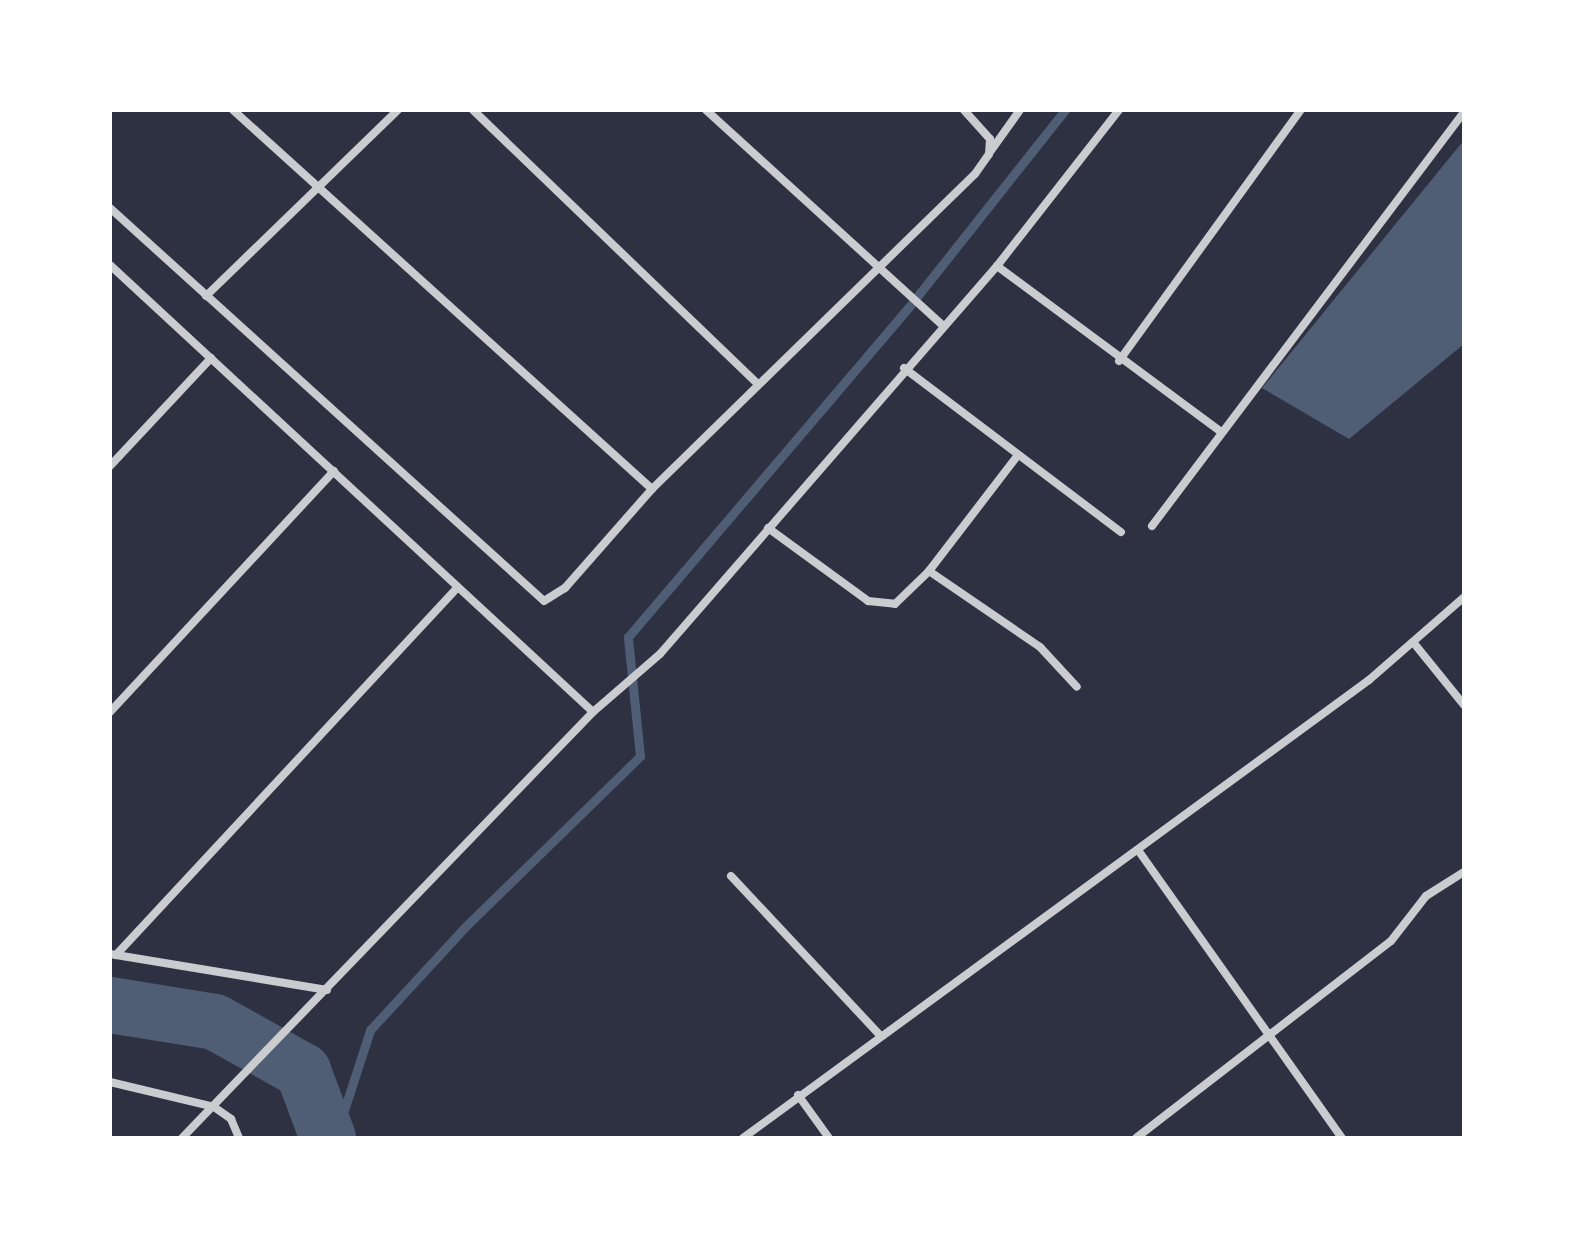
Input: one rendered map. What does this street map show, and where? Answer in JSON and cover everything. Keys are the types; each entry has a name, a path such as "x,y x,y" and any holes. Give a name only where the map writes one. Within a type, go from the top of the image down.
{"street":[{"path":"233,110 652,489"},
{"path":"206,296 398,110"},
{"path":"473,110 757,383"},
{"path":"706,110 941,324"},
{"path":"964,110 990,139 989,154"},
{"path":"110,208 536,598 550,600 565,588 652,489 757,383 975,174 1020,110"},
{"path":"182,1138 593,712 660,654 941,324 997,266 1119,110"},
{"path":"1119,361 1301,110"},
{"path":"1152,526 1464,112"},
{"path":"110,265 593,712"},
{"path":"997,266 1119,361 1221,432"},
{"path":"110,466 211,358"},
{"path":"904,368 1121,532"},
{"path":"768,528 868,601 883,606 895,604 929,571 1018,455"},
{"path":"110,712 334,471"},
{"path":"929,571 1034,642 1077,687"},
{"path":"113,954 458,587"},
{"path":"743,1138 879,1034 1138,850 1413,642 1464,597"},
{"path":"1413,642 1464,705"},
{"path":"1138,850 1267,1037 1342,1138"},
{"path":"1136,1138 1391,941 1426,896 1463,875"},
{"path":"731,876 879,1034"},
{"path":"113,954 327,990"},
{"path":"110,1082 214,1107 231,1119 239,1138"},
{"path":"798,1095 829,1138"}],"water":[{"path":"1464,140 1464,344 1349,439 1262,388"}],"waterway":[{"path":"335,1138 370,1030 465,927 640,756 628,637 908,308 1065,110"},
{"path":"110,1005 215,1022 303,1071 328,1138"}]}
